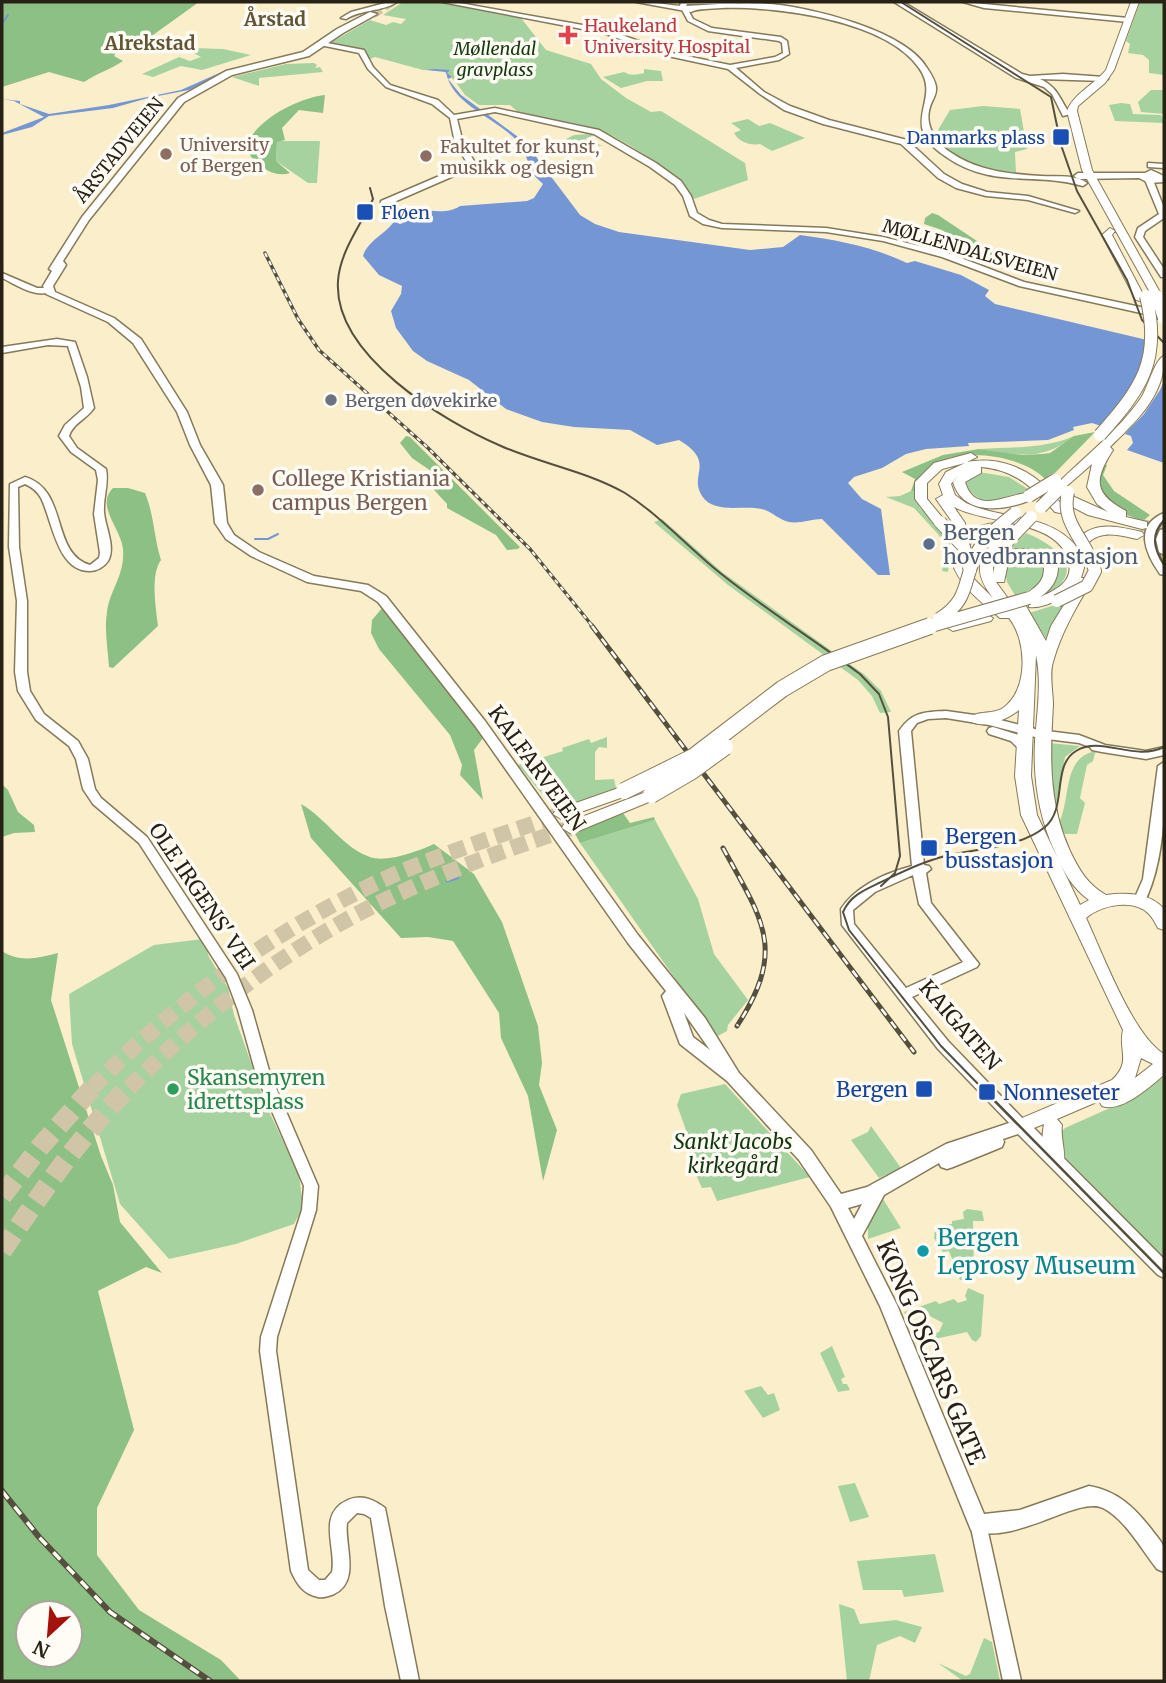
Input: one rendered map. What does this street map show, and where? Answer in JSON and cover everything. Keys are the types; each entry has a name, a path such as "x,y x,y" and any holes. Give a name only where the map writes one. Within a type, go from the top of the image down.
{"highway":[{"path":"1133,2 1099,78 1072,108 1086,177 1131,246 1161,305 1154,326 1151,361 1136,392 1094,456 1061,486 1034,501 983,503 963,494 959,482 965,475 978,470 1001,471 1017,478 1060,509 1095,523 1140,528"},
{"path":"1099,78 1067,104 1066,114 1086,177 1110,231 1161,305"},
{"path":"1061,486 1148,395 1164,359"},
{"path":"1106,437 1093,475 1093,492 1109,508 1140,528"},
{"path":"971,572 964,547 922,499 920,486 926,475 938,466 954,460 989,458 1027,468 1063,498 1084,509 1140,528"},
{"path":"989,458 954,465 942,472 937,479 940,496 955,514 960,526 958,564 967,580 1025,636"},
{"path":"570,828 624,800 692,771 776,704 823,674 877,650 986,618 999,618 1056,594 1075,578 1077,565 1071,550 1061,540 1044,529 1025,522 965,508 948,495 945,484 951,475 968,466 1003,466 1030,478 1060,509"},
{"path":"561,814 624,800 706,748 769,698 816,668 855,650 918,630 1033,603 1057,601 1087,586 1095,571 1090,554 1065,517 1061,486"},
{"path":"1024,1129 1118,1085 1131,1070 1134,1053 1125,1019 1029,816 1023,786 1029,656 1023,626 995,592 986,576 986,560 1034,501"},
{"path":"918,630 957,608 966,593 982,545 1023,515"},
{"path":"957,554 967,537 982,529 1004,527 1028,531 1061,550 1070,565 1069,584"},
{"path":"1046,662 1050,657 1058,626 1086,579 1087,564 1083,539 1092,532 1140,528"},
{"path":"1000,544 995,562 996,574 1038,630 1046,662 1044,792 1055,836 1077,881 1091,895 1103,901"},
{"path":"999,579 1002,563 1007,556 1024,553 1041,557 1049,564 1051,577 1033,603"},
{"path":"975,719 994,718 1010,711 1018,705 1027,687"},
{"path":"1077,915 1088,905 1103,901 1139,902 1154,907 1164,924"},
{"path":"1024,1129 1053,1125 1127,1093 1158,1064 1125,1019"},
{"path":"1053,1125 1052,1144 1056,1159"}],"main road":[{"path":"640,2 715,7 756,5 806,12 851,24 888,40 912,55 927,71 933,89 925,113 925,124 941,151 957,161 985,171 1042,178 1154,176"},
{"path":"898,2 1019,76 1032,78 1055,93 1066,114"},
{"path":"322,44 354,20"},
{"name":"ÅRSTADVEIEN","path":"48,290 61,265 59,262 82,222 171,109 190,93 222,76 304,56 322,44"},
{"path":"1032,78 1038,75 1099,78"},
{"path":"416,97 425,99"},
{"path":"1086,177 1154,176"},
{"name":"KALFARVEIEN","path":"48,290 64,301 111,320 137,341 182,412 195,445 217,485 221,523 230,537 255,555 311,579 369,590 388,607 484,731 662,979 698,1021 733,1077"},
{"path":"922,873 905,730 914,721 931,714 975,719"},
{"name":"KONG OSCARS GATE","path":"733,1077 805,1155 837,1202 906,1348 978,1523"},
{"path":"837,1202 858,1200 918,1168 935,1166 1024,1129"},
{"name":"KAIGATEN","path":"1024,1129 1164,1270"},
{"path":"854,1235 878,1189"},
{"path":"978,1523 993,1525 1016,1521 1089,1495 1103,1496 1113,1502 1164,1562"}],"street":[{"path":"354,20 350,13 378,10 394,2"},
{"path":"445,2 606,31 670,55 730,67 777,59 786,54 786,42 781,39 710,30 692,21 684,5 736,2"},
{"path":"965,2 1123,21"},
{"path":"1075,15 1078,3"},
{"path":"322,44 362,51 370,68 384,83 399,92 416,97"},
{"path":"730,67 762,93 787,108 827,122 904,142 931,168 959,186 986,194 1028,198 1075,211"},
{"path":"384,203 469,166 470,161 458,143 453,117 436,103 425,99"},
{"name":"MØLLENDALSVEIEN","path":"453,117 499,110 602,135 673,179 687,195 693,214 709,223 826,230 883,239 945,255 1022,284 1161,305"},
{"path":"1164,166 1154,176 1155,193 1162,216 1141,230 1139,237 1164,275"},
{"path":"2,275 36,291 48,290"},
{"name":"OLE IRGENS' VEI","path":"2,350 26,349 53,341 72,344 83,372 89,405 87,410 66,427 64,436 74,450 96,464 102,472 104,482 99,513 105,553 100,564 86,569 76,564 61,540 56,521 44,497 29,480 20,480 13,486 8,548 22,601 22,682 29,702 40,717 74,744 82,759 89,789 97,801 143,840 232,977 245,1010 263,1074 311,1186 309,1210 269,1338 268,1361 304,1580 311,1587 322,1589 333,1584 339,1576 341,1565 337,1524 344,1512 358,1505 379,1514 410,1681"},
{"path":"1164,516 1152,527 1148,537 1151,552 1164,572"},
{"path":"1164,532 1161,539 1164,552"},
{"path":"975,719 1025,738"},
{"path":"903,995 970,966 971,960 926,907 922,873 925,853 912,751 914,734 925,723 937,721 993,731 1015,738 1043,737 1146,755 1164,751"},
{"path":"1139,902 1149,879 1164,763 1164,742"},
{"name":"KAIGATEN","path":"922,873 877,886 853,899 846,913 851,929 943,1045 1024,1129"},
{"name":"KONG OSCARS GATE","path":"978,1523 1012,1681"}],"green space":[{"path":"2,2 199,2 146,40 117,51 114,56 123,61 84,82 49,72 2,87"},
{"name":"Møllendal gravplass","path":"403,2 438,2 521,18 546,50 591,64 601,79 626,98 651,112 661,111 745,163 748,180 694,199 665,169 599,130 519,113 510,105 479,105 465,95 455,81 442,70 423,70 375,57 370,59 365,50 330,43 370,20 386,25 393,22 401,24 406,19 383,15"},
{"path":"1140,2 1164,2 1164,75 1149,73 1149,60 1143,55 1128,53 1130,44 1126,41"},
{"path":"186,49 223,49 251,55 202,70 181,66 153,77 142,74 179,57 190,61 201,57"},
{"path":"286,64 317,65 315,68 320,67 323,72 259,78 259,86 232,77"},
{"path":"644,69 661,71 663,81 647,81 621,88 603,77 624,72 631,75 644,73"},
{"path":"1151,90 1164,90 1164,114 1141,112 1138,102"},
{"path":"325,95 323,113 299,110 282,128 285,140 277,142 276,161 290,173 270,172 253,159 246,148 250,138 268,119 291,105"},
{"path":"1130,104 1133,114 1161,115 1164,123 1115,121 1109,105"},
{"path":"983,106 1020,109 1027,149 1015,152 1016,173 992,170 970,163 951,152 935,135 950,110"},
{"path":"748,119 759,126 770,123 805,138 772,151 760,144 745,143 734,133 741,130 731,123"},
{"path":"574,135 594,135 585,139 603,146 595,145 565,157 560,151 564,150 561,146 555,146 569,141 566,139"},
{"path":"277,141 320,141 317,183 308,183 276,161"},
{"path":"932,213 995,253 1018,259 1014,264 995,257 988,260 942,230 924,224 925,218"},
{"path":"1095,432 1052,476 1050,474 1045,479 1032,469 1014,461 972,455 952,457 934,464 921,475 915,492 911,491 915,479 902,472 943,455 979,449 1022,455 1050,453 1074,436"},
{"path":"406,436 520,547 507,550 496,535 447,508 447,504 425,480 432,475 431,471 412,458 400,443"},
{"path":"1074,436 1051,450 1040,453 1017,454 979,449 1039,445"},
{"path":"1103,464 1107,465 1103,475 1114,491 1150,515 1143,521 1124,514 1098,495 1098,474"},
{"path":"979,472 1009,477 1031,491 1002,501 986,501 978,498 963,482"},
{"path":"113,488 128,488 145,493 161,560 155,583 158,626 113,668 109,667 106,619 120,575 123,549 108,510 108,495"},
{"path":"915,492 920,508 952,538 948,572 942,571 944,542 937,533 914,508 886,497 900,496"},
{"path":"662,519 722,572 865,675 881,691 891,712 880,713 872,696 858,680 728,585 654,522"},
{"path":"1026,533 1059,554 1067,571 1064,580 1055,589 1040,597 1053,564 1008,551"},
{"path":"1029,555 1048,570 1038,586 1016,597 1007,582 1004,565 1013,556"},
{"path":"1068,601 1050,638 1046,638 1029,613"},
{"path":"383,607 483,738 474,750 483,800 460,775 462,765 450,735 379,649 371,633 372,620"},
{"path":"607,737 607,748 599,747 595,752 595,780 614,779 616,788 556,811 518,765 563,751 562,748 589,739 591,743"},
{"path":"1049,743 1080,746 1065,757 1055,810"},
{"path":"1098,751 1093,761 1087,765 1080,798 1085,803 1077,834 1061,834 1058,825 1073,769 1086,754"},
{"path":"2,784 8,790 18,812 34,825 35,832 14,833 2,837"},
{"path":"301,804 360,853 385,858 411,853 434,844 474,874 502,922 538,1026 542,1063 539,1085 557,1130 543,1181 528,1096 501,1038 499,1013 453,941 428,937 401,938 311,838"},
{"path":"623,813 630,823 654,817 655,820 580,843 574,832"},
{"path":"655,820 698,899 714,954 748,1000 728,1025 727,1031 716,1037 580,843"},
{"name":"Skansemyren idrettsplass","path":"203,939 209,957 228,988 234,1015 266,1105 299,1175 303,1207 294,1224 236,1244 169,1259 120,1204 72,1044 69,994 154,945"},
{"path":"2,951 22,958 58,953 51,1000 101,1156 113,1185 120,1222 162,1273 146,1267 98,1291 134,1430 97,1508 97,1555 139,1610 221,1660 241,1681 2,1681"},
{"path":"1164,1077 1164,1258 1065,1157 1060,1141 1061,1132 1065,1128 1130,1099"},
{"name":"Sankt Jacobs kirkegård","path":"725,1084 810,1177 717,1201 711,1187 702,1188 687,1155 693,1150 677,1105 681,1094"},
{"path":"871,1126 901,1168 879,1178 851,1140 868,1132"},
{"path":"883,1199 901,1228 868,1239 868,1223"},
{"path":"967,1209 982,1211 984,1221 973,1221 974,1274 966,1272 965,1280 960,1280 949,1251 943,1252 934,1238 935,1230 941,1230 940,1225 964,1219 963,1212"},
{"path":"968,1288 984,1295 981,1336 976,1342 967,1332 935,1339 933,1334 939,1332 943,1323 926,1314 907,1318 904,1312 936,1301 939,1304 954,1299 958,1303 967,1300 965,1296"},
{"path":"832,1346 845,1377 841,1379 843,1384 847,1384 850,1390 838,1392 820,1353"},
{"path":"761,1386 768,1395 774,1393 780,1410 763,1418 744,1391"},
{"path":"855,1483 869,1517 850,1522 838,1486"},
{"path":"935,1554 944,1592 904,1597 902,1590 863,1590 857,1561"},
{"path":"839,1604 854,1609 860,1624 896,1620 922,1627 915,1643 900,1636 877,1645 869,1681 847,1681"},
{"path":"984,1638 992,1642 1000,1681 963,1681 938,1663 966,1676 970,1674"}],"water":[{"path":"281,59 230,70 189,90 113,108 49,116 32,127 2,135 44,117 14,101 2,99 20,101 20,104 49,114 181,90 226,70"},
{"path":"426,70 450,70 447,73 452,77 448,79 446,72"},
{"path":"449,80 461,95 525,142 580,215 595,224 619,232 750,250 783,247 800,235 842,242 868,248 907,263 915,261 961,275 989,290 985,296 995,304 1164,344 1164,463 1127,450 1133,443 1131,436 1092,423 1073,427 1074,430 1048,440 968,443 969,446 926,449 906,454 882,468 854,477 848,483 862,499 881,509 890,575 878,575 822,519 789,522 758,508 723,507 708,502 699,488 700,468 697,455 679,440 657,445 630,430 542,422 506,409 469,380 427,361 413,351 396,328 391,311 401,294 402,286 379,275 363,256 372,242 406,212 442,211 460,206 527,201 534,198 543,184 532,172 519,143 500,126 466,103"}],"pier":[{"path":"1148,337 1164,340 1164,381 1160,390 1144,414 1122,437 1098,429 1135,385"}],"waterway":[{"path":"2,24 8,15"},
{"path":"255,539 268,539 278,534"},
{"path":"447,881 458,878"}],"tunnel":[{"path":"373,14 392,2"},
{"path":"1142,525 1164,530"},
{"path":"94,1086 156,1027 190,999 298,925 336,903 399,873 561,814"},
{"path":"129,1088 216,1008 312,940 381,902 427,881 570,828"},
{"path":"2,1196 40,1147 94,1086"},
{"path":"2,1251 78,1144 130,1086"}],"tram line":[{"path":"901,2 1051,97 1061,145 1077,191 1127,280 1142,320 1164,343"},
{"path":"370,188 373,199 347,249 338,281 341,308 353,334 372,359 396,382 423,402 477,435 625,493 660,519 732,582 860,674 879,694 888,717 900,856 895,873 889,878"},
{"path":"1164,520 1155,537 1164,565"},
{"path":"889,878 938,858 1008,844 1034,835 1052,819 1064,767 1068,758 1076,751 1096,746 1141,752 1164,747"},
{"path":"881,886 889,878"},
{"path":"889,878 863,891 846,906 843,912 849,930 941,1046 982,1088"},
{"path":"980,1086 1164,1273"}],"railway":[{"path":"265,253 298,319 319,350 428,448 530,549 594,628"},
{"path":"592,626 914,1052"},
{"path":"723,848 749,896 764,936 762,976 737,1026"},
{"path":"2,1491 39,1537 110,1612 210,1681"}],"place":[{"name":"Haukeland University Hospital","path":"568,35"},
{"name":"Danmarks plass","path":"1061,137"},
{"name":"University of Bergen","path":"166,154"},
{"name":"Fakultet for kunst, musikk og design","path":"426,156"},
{"name":"Fløen","path":"365,212"},
{"name":"Bergen døvekirke","path":"331,400"},
{"name":"College Kristiania campus Bergen","path":"258,490"},
{"name":"Bergen hovedbrannstasjon","path":"929,544"},
{"name":"Bergen busstasjon","path":"929,848"},
{"name":"Skansemyren idrettsplass","path":"173,1089"},
{"name":"Bergen","path":"924,1089"},
{"name":"Nonneseter","path":"987,1092"},
{"name":"Bergen Leprosy Museum","path":"923,1251"}],"district":[{"name":"Årstad","path":"275,19"},
{"name":"Alrekstad","path":"150,43"}]}
